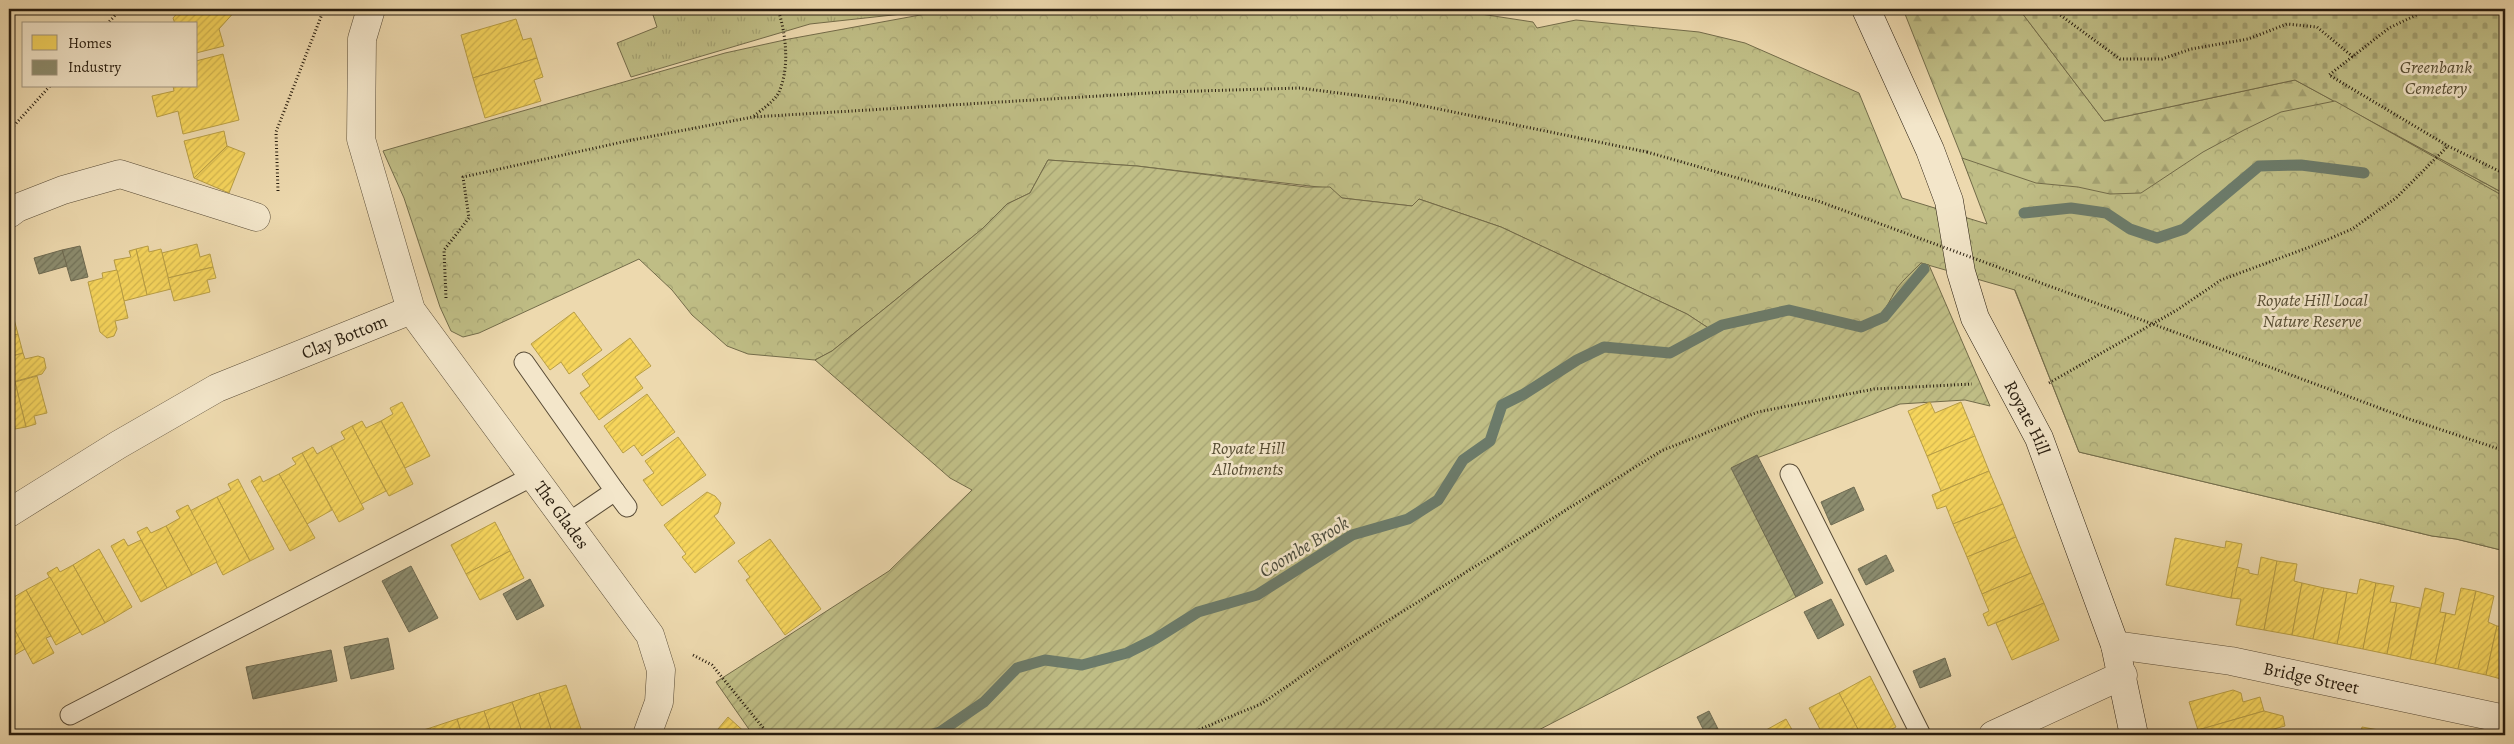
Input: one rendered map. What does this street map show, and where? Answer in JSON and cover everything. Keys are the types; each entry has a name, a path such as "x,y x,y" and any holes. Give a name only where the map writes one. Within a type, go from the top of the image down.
{"street":[{"name":"Clay Bottom","path":"9,513 118,444 217,388 417,317 361,139 362,39 371,9"},
{"name":"Royate Hill","path":"1866,9 1930,150 1949,201 1961,272 1975,318 2039,438 2115,645 2123,675 2134,735"},
{"path":"9,214 17,208 63,190 120,174 256,217"},
{"name":"The Glades","path":"417,317 650,635 661,670 659,702 647,735"},
{"name":"Bridge Street","path":"2115,645 2231,661 2505,719"},
{"path":"1993,735 2123,675"}],"lane":[{"path":"524,362 627,507"},
{"path":"1790,474 1921,735"},
{"path":"70,715 533,476"},
{"path":"568,523 615,491"}],"path":[{"path":"109,22 121,9"},
{"path":"256,217 278,196 276,132 324,9"},
{"path":"754,117 778,94 786,62 784,29 778,9"},
{"path":"2052,9 2120,60 2162,59 2190,49 2248,39 2287,24 2317,27 2353,57"},
{"path":"2429,9 2389,28 2329,75 2448,146 2505,174"},
{"path":"9,131 48,88"},
{"path":"417,317 446,312 444,250 468,218 463,177 627,141 754,117 1146,93 1300,88 1400,101 1647,152 1818,201 2409,419 2505,451"},
{"path":"1186,735 1261,704 1339,652 1661,451 1758,412 1874,389 2013,391 2177,310 2221,280 2315,246 2352,229 2396,198 2448,146"},
{"path":"712,665 769,735"}],"green space":[{"path":"651,9 948,9 810,24 631,77 617,43 657,27"},
{"name":"Royate Hill Local Nature Reserve","path":"953,9 1448,9 1533,22 1537,28 1576,20 1699,32 1745,43 1859,93 1902,198 1987,224 1962,158 2036,183 2078,187 2110,194 2141,193 2203,152 2281,112 2335,101 2505,197 2505,551 2456,539 2432,536 2079,452 2015,290 1921,263 1900,285 1883,312 1871,324 1863,326 1851,325 1771,311 1747,315 1713,331 1687,314 1501,227 1419,199 1412,206 1342,198 1327,188 1137,166 1048,160 1030,193 1007,204 982,229 894,301 832,351 815,360 748,354 727,346 692,315 672,290 639,259 479,333 463,337 451,331 440,307 404,198 383,151 725,53 789,39"},
{"path":"1903,9 2019,9 2104,121 2295,80 2505,194 2505,551 2456,539 2432,536 2079,452"},
{"name":"Greenbank Cemetery","path":"2019,9 2505,9 2505,194 2295,80 2104,121"},
{"name":"Royate Hill Allotments","path":"1048,160 1137,166 1306,187 1330,187 1342,198 1412,206 1419,199 1501,227 1687,314 1713,331 1761,313 1787,308 1819,313 1848,326 1863,327 1870,325 1879,318 1897,288 1906,278 1921,263 1929,265 1990,406 1965,400 1900,404 1733,467 1796,597 1529,735 753,735 716,682 889,571 972,490 950,478 815,360 832,351 894,301 982,229 1007,204 1030,193"}],"building: Homes":[{"path":"181,9 237,9 219,29 224,46 198,52 198,22 174,22 173,18"},
{"path":"516,19 523,40 531,38 537,58 473,78 461,35"},
{"path":"223,54 239,120 183,134 178,111 157,117 152,96 174,91 173,88 198,88 198,60"},
{"path":"537,58 543,77 534,80 541,101 485,118 473,78"},
{"path":"224,131 227,146 194,178 184,141"},
{"path":"227,146 245,153 229,193 194,178"},
{"path":"197,244 200,257 210,254 213,267 168,278 162,253"},
{"path":"148,246 149,252 161,249 171,289 147,295 136,249"},
{"path":"136,249 147,295 124,301 114,260 131,257 129,251"},
{"path":"213,267 216,278 207,280 210,292 174,301 168,278"},
{"path":"117,270 128,318 115,321 117,329 114,336 107,338 100,332 88,282 103,278 102,273"},
{"path":"11,308 18,334 9,337 9,309"},
{"path":"574,312 602,350 569,374 561,362 550,370 531,344"},
{"path":"18,334 23,353 9,357 9,337"},
{"path":"630,338 651,366 635,377 643,388 599,420 580,393 590,386 582,374"},
{"path":"23,353 25,359 38,356 44,358 46,368 42,374 9,383 9,357"},
{"path":"37,376 47,413 34,416 36,424 26,427 15,382"},
{"path":"15,382 26,427 15,429 14,423 9,424 9,383"},
{"path":"647,394 675,432 642,456 634,445 623,453 604,426"},
{"path":"402,402 430,456 405,468 381,421 393,414 390,408"},
{"path":"1930,402 1935,413 1961,402 1975,436 1927,456 1908,411"},
{"path":"362,421 366,428 381,421 413,484 389,496 352,426"},
{"path":"352,426 386,491 361,504 331,446 345,439 341,432"},
{"path":"1975,436 1989,471 1941,491 1927,456"},
{"path":"678,437 706,475 662,506 643,480 654,473 645,461"},
{"path":"331,446 364,509 339,522 302,453 313,447 317,454"},
{"path":"302,453 332,510 307,524 279,474 296,464 292,458"},
{"path":"1989,471 2003,504 1953,524 1946,506 1937,509 1932,495"},
{"path":"279,474 315,538 290,551 251,481 260,476 263,482"},
{"path":"238,479 274,549 250,561 217,497 231,490 228,484"},
{"path":"707,492 715,496 721,503 718,513 714,516 735,543 695,573 682,557 686,554 664,525"},
{"path":"217,497 250,561 223,575 190,511"},
{"path":"2003,504 2016,537 1967,557 1953,524"},
{"path":"188,505 217,562 192,575 166,526 180,518 176,511"},
{"path":"495,522 510,551 466,574 451,545"},
{"path":"166,526 192,575 167,588 137,532 147,527 151,533"},
{"path":"2016,537 2031,573 1982,594 1967,557"},
{"path":"2175,538 2225,548 2226,541 2242,544 2231,598 2166,585"},
{"path":"124,539 128,546 141,540 167,588 141,602 111,546"},
{"path":"770,539 821,609 785,635 746,580 750,577 738,561"},
{"path":"99,549 132,607 105,623 73,565"},
{"path":"510,551 524,578 480,600 466,574"},
{"path":"2261,557 2277,561 2264,630 2236,625 2241,599 2231,598 2237,567 2258,575"},
{"path":"2277,561 2297,564 2294,581 2302,583 2292,635 2264,630"},
{"path":"73,565 105,623 82,635 47,573 57,567 60,572"},
{"path":"2031,573 2044,603 1988,626 1983,614 1989,611 1982,594"},
{"path":"50,577 80,632 56,645 26,590"},
{"path":"2360,579 2376,583 2363,649 2337,644 2347,592 2357,594"},
{"path":"2302,583 2324,588 2313,639 2292,635"},
{"path":"2376,583 2394,586 2390,602 2397,603 2387,654 2363,649"},
{"path":"2324,588 2347,592 2337,644 2313,639"},
{"path":"2425,588 2444,593 2440,612 2446,613 2435,664 2410,659"},
{"path":"2461,588 2476,591 2458,669 2435,664 2446,613 2455,615"},
{"path":"26,590 51,636 46,638 54,653 33,664 9,619 9,600"},
{"path":"2476,591 2494,596 2488,622 2497,626 2486,675 2458,669"},
{"path":"2044,603 2059,640 2012,660 1996,623"},
{"path":"2397,603 2420,608 2410,659 2387,654"},
{"path":"9,619 25,649 9,658"},
{"path":"2497,626 2505,627 2505,680 2486,675"},
{"path":"1870,676 1896,727 1880,735 1861,735 1839,693"},
{"path":"566,685 582,732 573,735 553,735 539,693"},
{"path":"2233,690 2241,693 2243,702 2260,697 2264,711 2198,730 2189,702"},
{"path":"539,693 553,735 523,735 512,702"},
{"path":"1839,693 1861,735 1823,735 1809,708"},
{"path":"512,702 523,735 492,735 484,711"},
{"path":"484,711 492,735 462,735 457,719"},
{"path":"2264,711 2283,716 2285,726 2270,730 2272,735 2199,735 2198,730"},
{"path":"728,717 748,735 724,735 718,729"},
{"path":"457,719 462,735 432,735 430,728"},
{"path":"1786,719 1795,735 1757,735"},
{"path":"2362,727 2390,732 2390,735 2360,735"},
{"path":"430,728 432,735 407,735"}],"building: Industry":[{"path":"80,246 88,277 71,281 62,250"},
{"path":"62,250 67,266 39,274 34,258"},
{"path":"1757,455 1823,583 1796,597 1731,468"},
{"path":"1854,487 1864,510 1831,525 1821,502"},
{"path":"1886,555 1894,571 1866,585 1858,569"},
{"path":"411,566 438,618 409,632 382,581"},
{"path":"530,579 544,606 517,620 503,594"},
{"path":"1831,599 1844,625 1818,639 1804,612"},
{"path":"388,638 394,669 351,679 344,647"},
{"path":"331,650 337,681 253,699 246,667"},
{"path":"1945,658 1951,676 1920,688 1913,671"},
{"path":"1709,711 1721,735 1706,735 1697,717"}],"waterway":[{"name":"Coombe Brook","path":"2024,213 2071,208 2106,213 2130,229 2157,238 2184,229 2259,166 2301,165 2364,173"},
{"name":"Coombe Brook","path":"930,735 940,732 984,702 1017,668 1045,660 1082,665 1127,653 1155,639 1198,612 1257,595 1352,535 1408,519 1438,500 1463,460 1490,441 1502,405 1524,394 1577,360 1604,347 1670,353 1722,325 1789,310 1861,327 1884,317 1924,269"}]}
